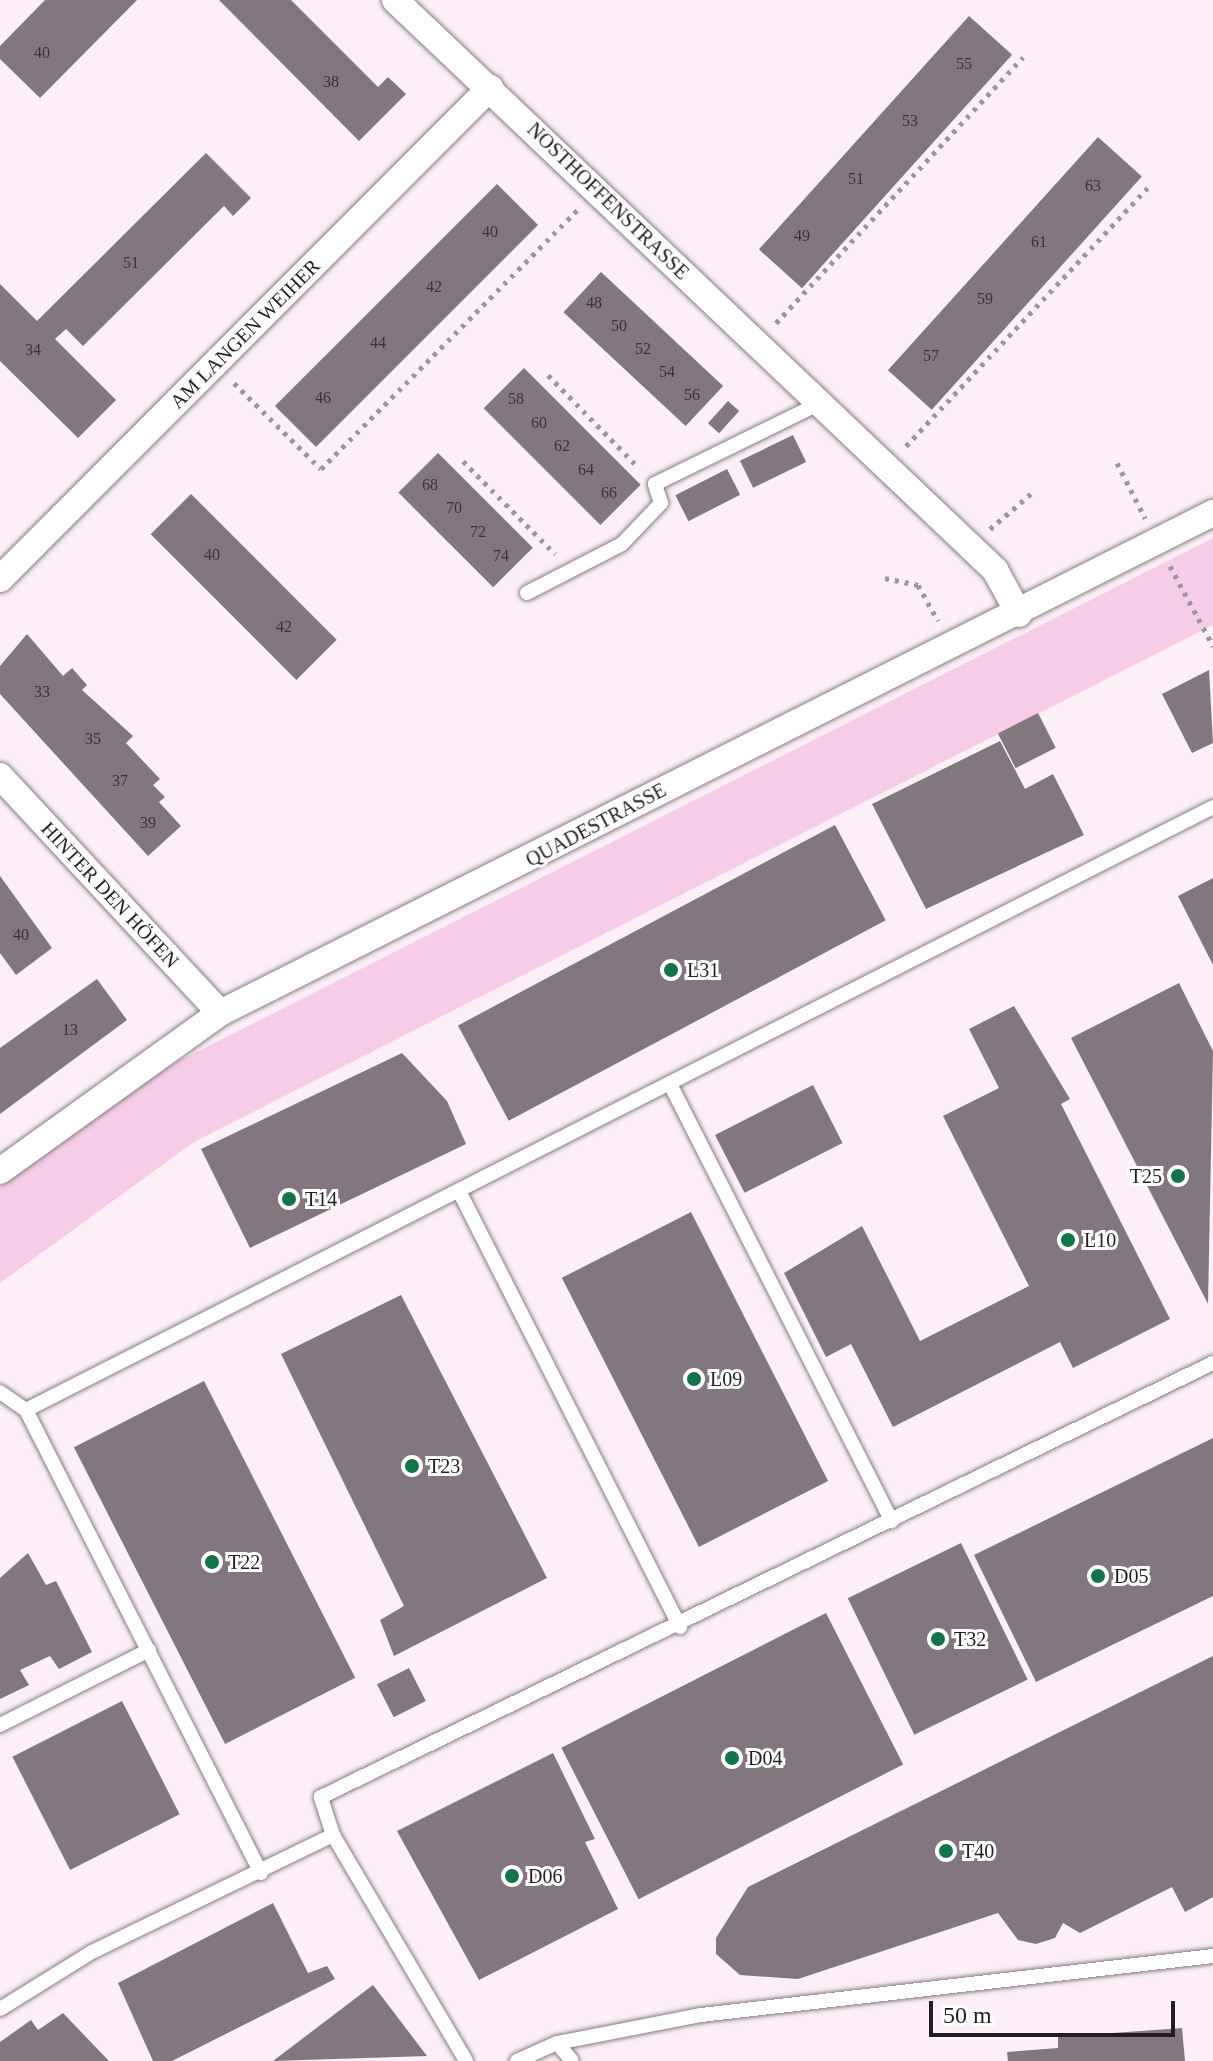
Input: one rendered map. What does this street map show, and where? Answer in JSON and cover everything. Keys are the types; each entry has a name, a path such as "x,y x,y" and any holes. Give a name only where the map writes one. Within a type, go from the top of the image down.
{"street":[{"name":"NOSTHOFFENSTRASSE","path":"395,0 995,570 1019,614"},
{"name":"AM LANGEN WEIHER","path":"0,579 490,88"},
{"name":"QUADESTRASSE","path":"0,1171 220,1013 1019,614 1213,513"},
{"name":"HINTER DEN HÖFEN","path":"0,776 220,1013"}],"lane":[{"path":"527,593 622,544 661,503 655,484 820,403"},
{"path":"26,1410 671,1086 1213,807"},
{"path":"671,1086 892,1521"},
{"path":"459,1191 680,1627"},
{"path":"466,2061 333,1835 321,1797 680,1627 1213,1363"},
{"path":"0,1392 26,1410 261,1873"},
{"path":"0,1725 149,1650"},
{"path":"0,2009 92,1952 261,1873 333,1835"},
{"path":"517,2061 557,2043 701,2015 1213,1956"},
{"path":"557,2043 572,2061"}],"path":[{"path":"757,345 1023,57"},
{"path":"886,467 1151,184"},
{"path":"215,364 321,469 597,190"},
{"path":"548,375 655,484"},
{"path":"463,461 571,570"},
{"path":"968,545 1034,491"},
{"path":"885,578 918,585 951,646"}],"shaded area":[{"path":"1213,538 1213,625 194,1142 0,1283 0,1187 167,1067"}],"building":[{"path":"45,0 137,0 40,98 0,59 0,46"},
{"path":"219,0 291,0 378,87 388,77 406,94 359,141"},
{"path":"969,16 1012,55 802,288 759,249"},
{"path":"1098,137 1142,176 932,410 888,370"},
{"path":"206,153 251,198 233,216 224,206 83,346 66,329 55,339 116,400 78,438 0,361 0,284 37,321"},
{"path":"497,184 538,225 316,447 275,406"},
{"path":"601,272 723,386 686,426 563,312"},
{"path":"524,368 641,485 600,525 484,408"},
{"path":"728,401 739,411 719,433 708,423"},
{"path":"793,435 806,462 753,488 740,461"},
{"path":"438,453 533,548 493,587 398,493"},
{"path":"727,469 740,495 688,521 675,495"},
{"path":"191,494 337,640 296,680 151,534"},
{"path":"27,634 63,676 72,668 87,685 82,690 133,736 126,743 160,779 153,785 165,797 159,802 181,826 148,856 0,694 0,666"},
{"path":"1209,670 1213,743 1192,753 1162,694"},
{"path":"1038,713 1056,748 1016,768 998,733"},
{"path":"1000,741 1025,789 1053,774 1084,835 926,909 872,804"},
{"name":"L31","path":"835,825 886,920 509,1121 458,1025"},
{"path":"0,876 52,948 16,975 0,953"},
{"path":"1213,878 1213,965 1178,896"},
{"path":"97,979 127,1020 0,1114 0,1048"},
{"name":"T25","path":"1179,983 1213,1051 1208,1304 1071,1038"},
{"name":"L10","path":"1014,1006 1070,1099 1061,1104 1170,1319 1073,1368 1060,1342 893,1427 851,1344 826,1357 784,1273 862,1226 920,1341 1029,1286 943,1116 999,1088 969,1029"},
{"name":"T14","path":"402,1053 447,1101 466,1144 250,1248 201,1149"},
{"path":"813,1085 843,1143 744,1193 715,1135"},
{"name":"L09","path":"691,1212 828,1481 699,1547 562,1278"},
{"name":"T23","path":"401,1295 547,1578 394,1656 380,1620 404,1606 281,1354"},
{"name":"T22","path":"204,1381 355,1678 225,1744 74,1447"},
{"name":"D05","path":"1213,1438 1213,1596 1036,1682 974,1555"},
{"name":"T32","path":"961,1543 1028,1680 914,1735 848,1598"},
{"path":"28,1553 46,1585 56,1581 92,1652 59,1669 50,1656 20,1670 29,1685 0,1699 0,1578"},
{"name":"D04","path":"826,1613 903,1764 639,1899 561,1748"},
{"name":"T40","path":"1213,1656 1213,1897 1185,1912 1172,1887 1080,1933 1063,1923 1055,1938 1036,1944 1018,1940 998,1913 798,1979 740,1975 716,1954 716,1938 748,1887"},
{"path":"409,1668 426,1701 394,1717 377,1684"},
{"path":"122,1701 180,1814 70,1870 12,1757"},
{"name":"D06","path":"553,1753 595,1839 585,1842 618,1909 479,1980 397,1831"},
{"path":"273,1903 308,1973 327,1966 335,1979 172,2061 153,2061 118,1983"},
{"path":"373,1985 427,2056 273,2061"},
{"path":"63,2013 109,2061 0,2061 0,2042 31,2020 38,2030"},
{"path":"1182,2028 1185,2061 1008,2061 1007,2052 1058,2048 1058,2037"}],"place":[{"name":"L31","path":"671,970"},
{"name":"T25","path":"1178,1176"},
{"name":"T14","path":"289,1199"},
{"name":"L10","path":"1068,1240"},
{"name":"L09","path":"694,1379"},
{"name":"T23","path":"412,1466"},
{"name":"T22","path":"212,1562"},
{"name":"D05","path":"1098,1576"},
{"name":"T32","path":"938,1639"},
{"name":"D04","path":"732,1758"},
{"name":"T40","path":"946,1851"},
{"name":"D06","path":"512,1876"}]}
